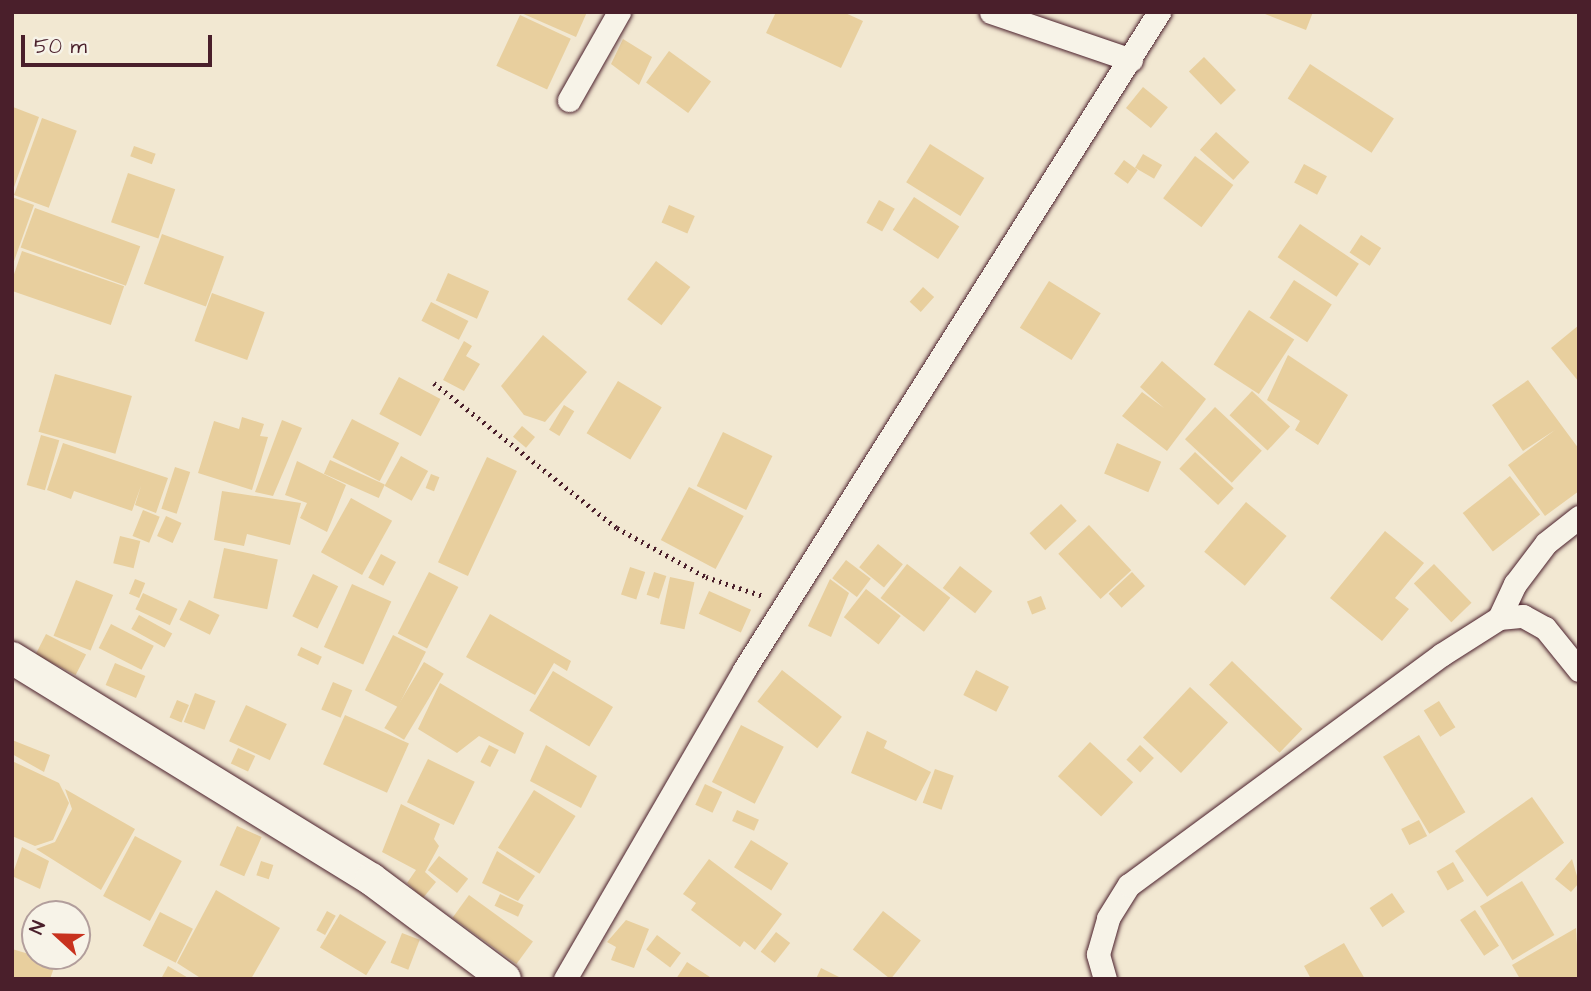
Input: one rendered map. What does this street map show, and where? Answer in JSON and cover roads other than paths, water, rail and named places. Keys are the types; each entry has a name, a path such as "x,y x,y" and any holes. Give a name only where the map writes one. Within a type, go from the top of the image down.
{"main road":[{"path":"12,658 371,879 505,979"}],"street":[{"path":"569,100 619,12"},
{"path":"991,12 1131,60"},
{"path":"565,979 744,670 792,601 1159,12"},
{"path":"1105,979 1098,954 1108,918 1129,885 1499,618 1546,543 1579,517"},
{"path":"1499,618 1523,616 1545,628 1579,670"}]}
